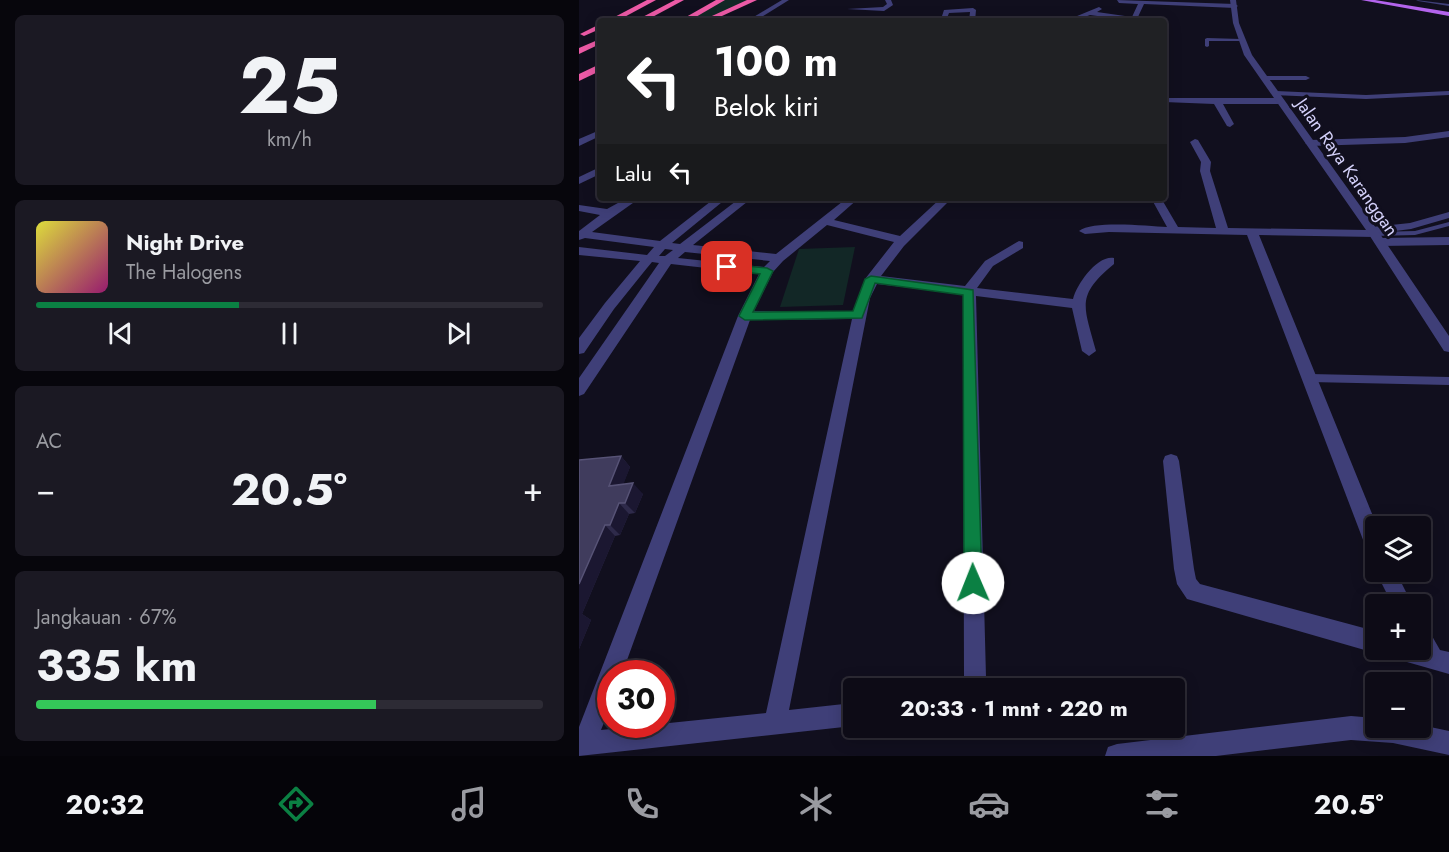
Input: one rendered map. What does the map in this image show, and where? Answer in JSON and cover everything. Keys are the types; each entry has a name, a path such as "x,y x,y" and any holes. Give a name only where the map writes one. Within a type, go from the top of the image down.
{"highway":[{"path":"617,18 652,0"},
{"path":"645,18 680,0"},
{"path":"688,18 721,0"},
{"path":"712,18 753,0"},
{"path":"584,34 597,28"},
{"path":"579,51 597,42"},
{"path":"579,78 597,69"}],"main road":[{"path":"1364,0 1449,12"},
{"path":"1386,0 1449,12"}],"street":[{"path":"755,18 786,0"},
{"path":"850,9 884,9 889,5 888,0"},
{"path":"1076,18 1120,1 1234,3"},
{"path":"1134,18 1141,3"},
{"name":"Jalan Raya Karanggan","path":"1234,3 1236,24 1248,55 1376,235 1449,347"},
{"path":"944,18 947,10 973,10 972,18"},
{"path":"1090,13 1127,18"},
{"path":"1265,78 1306,78"},
{"path":"1167,100 1217,102 1278,97 1366,97 1449,93"},
{"path":"1217,102 1230,124"},
{"path":"579,143 597,134"},
{"path":"1310,143 1405,140 1449,134"},
{"path":"1195,142 1206,162 1205,171 1223,231"},
{"path":"579,181 597,172"},
{"path":"581,236 609,213 630,201"},
{"path":"579,349 605,310 647,259 661,245 718,201"},
{"path":"579,390 632,309 667,261 742,201"},
{"path":"616,660 745,316 767,271 779,258 850,201"},
{"path":"775,723 858,315 871,279 892,248 944,201"},
{"path":"1159,201 1175,231"},
{"path":"579,208 609,213"},
{"path":"1376,235 1449,214"},
{"path":"825,221 901,240"},
{"path":"1085,231 1109,229 1376,235 1449,241"},
{"path":"1252,232 1365,519"},
{"path":"581,236 779,258"},
{"path":"975,678 969,292 975,278 992,259 1019,245"},
{"path":"579,251 767,271"},
{"path":"1089,351 1078,304 1086,281 1110,261"},
{"path":"871,279 1078,304"},
{"path":"745,316 858,315"},
{"path":"1170,461 1187,584 1194,592 1365,639"},
{"path":"1431,648 1441,661"},
{"path":"597,711 582,750 775,723 843,716"},
{"path":"1117,756 1351,728 1393,731 1449,743"}],"lane":[{"path":"1418,0 1449,5"},
{"path":"1207,46 1207,39 1241,40"},
{"path":"1376,235 1415,232 1449,224"},
{"path":"1310,378 1449,381"}],"green space":[{"path":"721,0 752,0 712,18 688,18"},
{"path":"855,247 843,305 780,307 799,249"}],"building":[{"path":"621,456 609,486 633,483 625,503 619,503 610,525 605,525 579,584 579,460"}],"route":[{"path":"727,267 767,271 745,316 858,315 871,279 969,292 973,583"}]}
